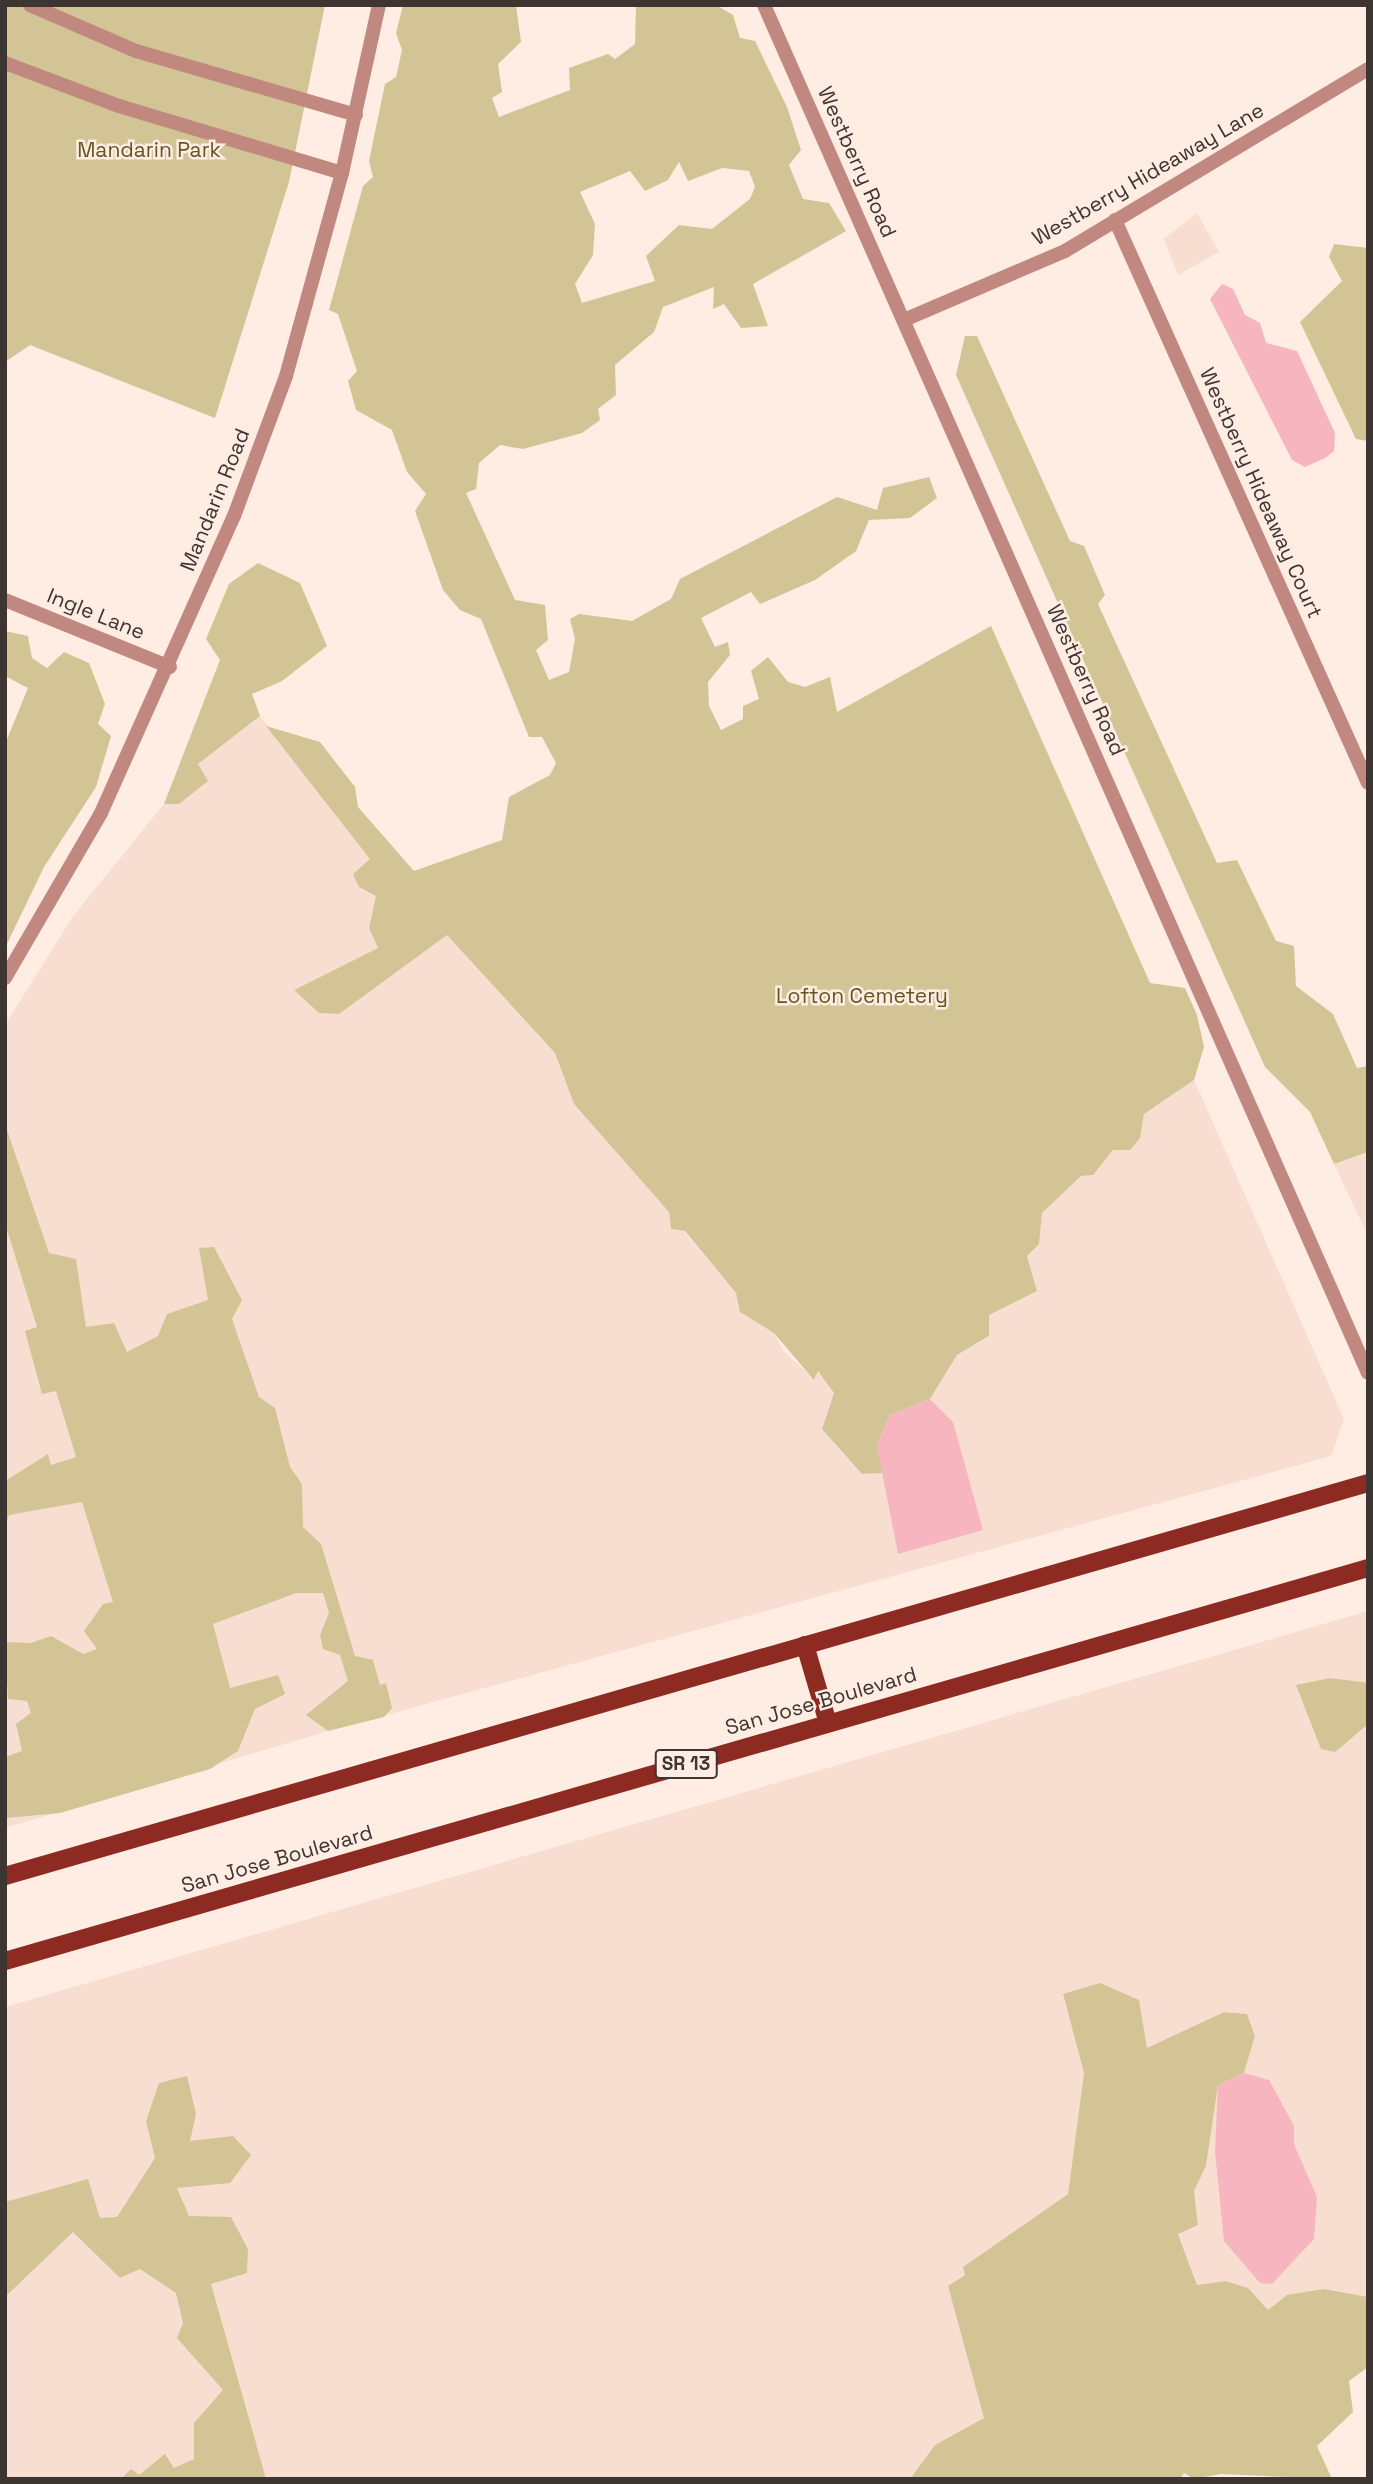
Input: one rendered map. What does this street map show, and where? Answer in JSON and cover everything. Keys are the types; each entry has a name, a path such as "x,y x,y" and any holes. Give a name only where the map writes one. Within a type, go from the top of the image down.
{"main road":[{"path":"5,1876 1368,1483"},
{"name":"San Jose Boulevard","path":"5,1961 1368,1568"},
{"path":"805,1645 828,1723"}],"street":[{"path":"30,5 135,51 356,115"},
{"name":"Mandarin Road","path":"5,978 102,813 170,667 286,376 342,173 379,5"},
{"name":"Westberry Road","path":"764,5 1368,1373"},
{"path":"5,63 119,106 342,173"},
{"name":"Westberry Hideaway Lane","path":"904,320 1065,251 1368,69"},
{"name":"Westberry Hideaway Court","path":"1115,220 1368,783"},
{"name":"Ingle Lane","path":"5,600 170,667"}],"shaded area":[{"path":"1197,213 1219,252 1178,275 1164,239"},
{"path":"1222,284 1233,289 1245,315 1260,323 1266,343 1297,351 1335,433 1334,451 1325,458 1305,467 1292,460 1210,299"},
{"path":"260,716 370,859 359,887 376,896 369,928 378,948 295,989 339,1014 447,934 555,1053 574,1104 669,1212 671,1229 684,1231 736,1293 740,1312 774,1333 784,1352 815,1379 818,1371 834,1393 822,1429 862,1474 883,1473 898,1554 953,1422 930,1399 957,1355 989,1337 988,1315 1037,1291 1027,1256 1039,1243 1042,1213 1081,1176 1093,1175 1113,1150 1140,1138 1144,1114 1194,1080 1344,1419 1331,1456 328,1731 5,1828 5,1025 74,915 164,804 179,804 197,764"},
{"path":"1368,1152 1368,1236 1334,1164"},
{"path":"930,1399 953,1422 983,1530 898,1554 877,1446 890,1415"},
{"path":"1368,1611 1368,2297 1324,2289 1269,2311 1225,2281 1197,2285 1178,2233 1198,2225 1194,2191 1206,2166 1218,2085 1244,2073 1255,2036 1247,2014 1224,2012 1147,2048 1063,1995 1084,2073 1068,2194 964,2267 965,2275 948,2286 985,2418 935,2445 910,2479 5,2479 5,2007"},
{"path":"1244,2073 1269,2080 1294,2126 1294,2144 1317,2197 1314,2239 1272,2284 1260,2283 1224,2241 1215,2152 1218,2085"}],"green space":[{"name":"Mandarin Park","path":"5,5 325,5 289,182 215,418 30,345 5,362"},
{"name":"Lofton Cemetery","path":"403,5 516,5 521,42 498,64 502,92 492,98 499,117 570,90 569,68 608,54 615,59 635,44 636,5 716,5 733,15 740,38 755,41 787,107 801,150 789,165 803,199 829,203 846,231 753,284 768,326 741,328 724,304 713,309 714,287 663,307 654,332 615,365 616,395 598,409 600,420 582,433 523,449 500,445 479,463 476,489 466,493 515,600 545,605 548,640 536,650 549,680 569,672 575,639 570,619 579,614 632,621 671,599 680,579 837,497 877,510 883,488 929,477 937,498 910,518 869,520 856,551 815,580 760,604 751,592 701,618 715,647 728,642 730,655 708,682 709,706 721,730 743,719 743,706 759,699 751,671 768,657 788,682 805,687 830,677 837,712 991,626 1150,983 1185,988 1197,1015 1204,1047 1194,1080 1144,1114 1140,1138 1130,1150 1113,1150 1093,1175 1081,1176 1042,1213 1039,1244 1027,1256 1037,1291 989,1315 989,1336 957,1355 930,1399 890,1415 877,1446 883,1473 862,1474 822,1429 834,1393 818,1371 814,1380 774,1333 740,1312 736,1293 685,1231 671,1229 669,1212 574,1104 555,1053 447,935 339,1014 319,1013 294,990 378,948 369,928 376,896 359,887 353,874 370,859 266,726 320,742 355,787 358,807 414,871 502,840 509,797 550,775 556,763 542,737 529,737 481,619 460,610 443,590 415,511 426,494 407,472 392,430 356,410 348,381 357,371 338,314 329,310 363,186 373,177 369,161 385,84 396,77 402,50 396,33","holes":["679,162 688,181 722,168 749,171 755,187 750,199 712,229 679,225 646,256 655,281 582,303 575,284 593,255 595,224 580,192 630,171 645,191 668,180"]},
{"path":"1334,244 1368,248 1368,441 1356,439 1300,322 1342,281 1329,257"},
{"path":"965,336 977,336 1070,541 1084,546 1105,595 1098,604 1217,863 1237,860 1276,941 1294,946 1296,986 1333,1014 1357,1068 1368,1066 1368,1152 1334,1164 1310,1112 1265,1067 956,375"},
{"path":"258,563 300,583 327,646 282,681 252,694 260,716 198,764 208,781 179,804 164,804 220,660 206,639 229,584"},
{"path":"5,631 28,636 32,658 47,668 64,652 89,663 105,704 98,724 111,736 96,787 44,867 5,948 5,744 28,688 5,676"},
{"path":"5,1124 49,1253 76,1259 86,1327 114,1323 127,1352 158,1336 167,1314 208,1300 199,1248 214,1247 242,1300 232,1319 259,1397 275,1408 290,1467 302,1484 303,1527 321,1544 355,1656 373,1660 380,1685 386,1683 392,1708 384,1717 328,1731 306,1715 348,1681 340,1655 323,1649 320,1635 329,1613 323,1593 296,1593 213,1624 230,1688 278,1675 285,1694 255,1709 238,1751 210,1769 60,1813 5,1818 5,1757 22,1751 16,1724 31,1713 27,1701 8,1699 5,1642 31,1643 51,1636 83,1654 97,1649 84,1631 103,1604 113,1602 82,1502 9,1515 5,1525 5,1481 48,1454 51,1465 76,1457 56,1391 42,1394 25,1331 37,1327 5,1223"},
{"path":"1330,1678 1368,1683 1368,1724 1335,1752 1321,1749 1296,1685"},
{"path":"1100,1983 1139,2000 1147,2048 1224,2012 1247,2014 1255,2036 1244,2073 1218,2085 1206,2166 1194,2191 1198,2225 1178,2234 1197,2285 1225,2281 1248,2288 1268,2310 1287,2295 1324,2289 1368,2297 1368,2367 1349,2381 1353,2412 1317,2446 1332,2479 1221,2474 1194,2479 1184,2473 1180,2479 910,2479 935,2445 984,2418 948,2286 965,2275 963,2267 1068,2194 1084,2073 1063,1994"},
{"path":"187,2076 196,2114 190,2141 233,2136 251,2155 230,2183 177,2188 189,2216 231,2217 248,2249 247,2273 211,2284 266,2479 121,2479 131,2469 139,2475 165,2454 174,2468 194,2459 194,2423 223,2390 177,2338 183,2323 176,2293 140,2269 120,2278 73,2232 5,2297 5,2202 88,2179 100,2218 117,2217 155,2158 146,2121 159,2083"}]}
